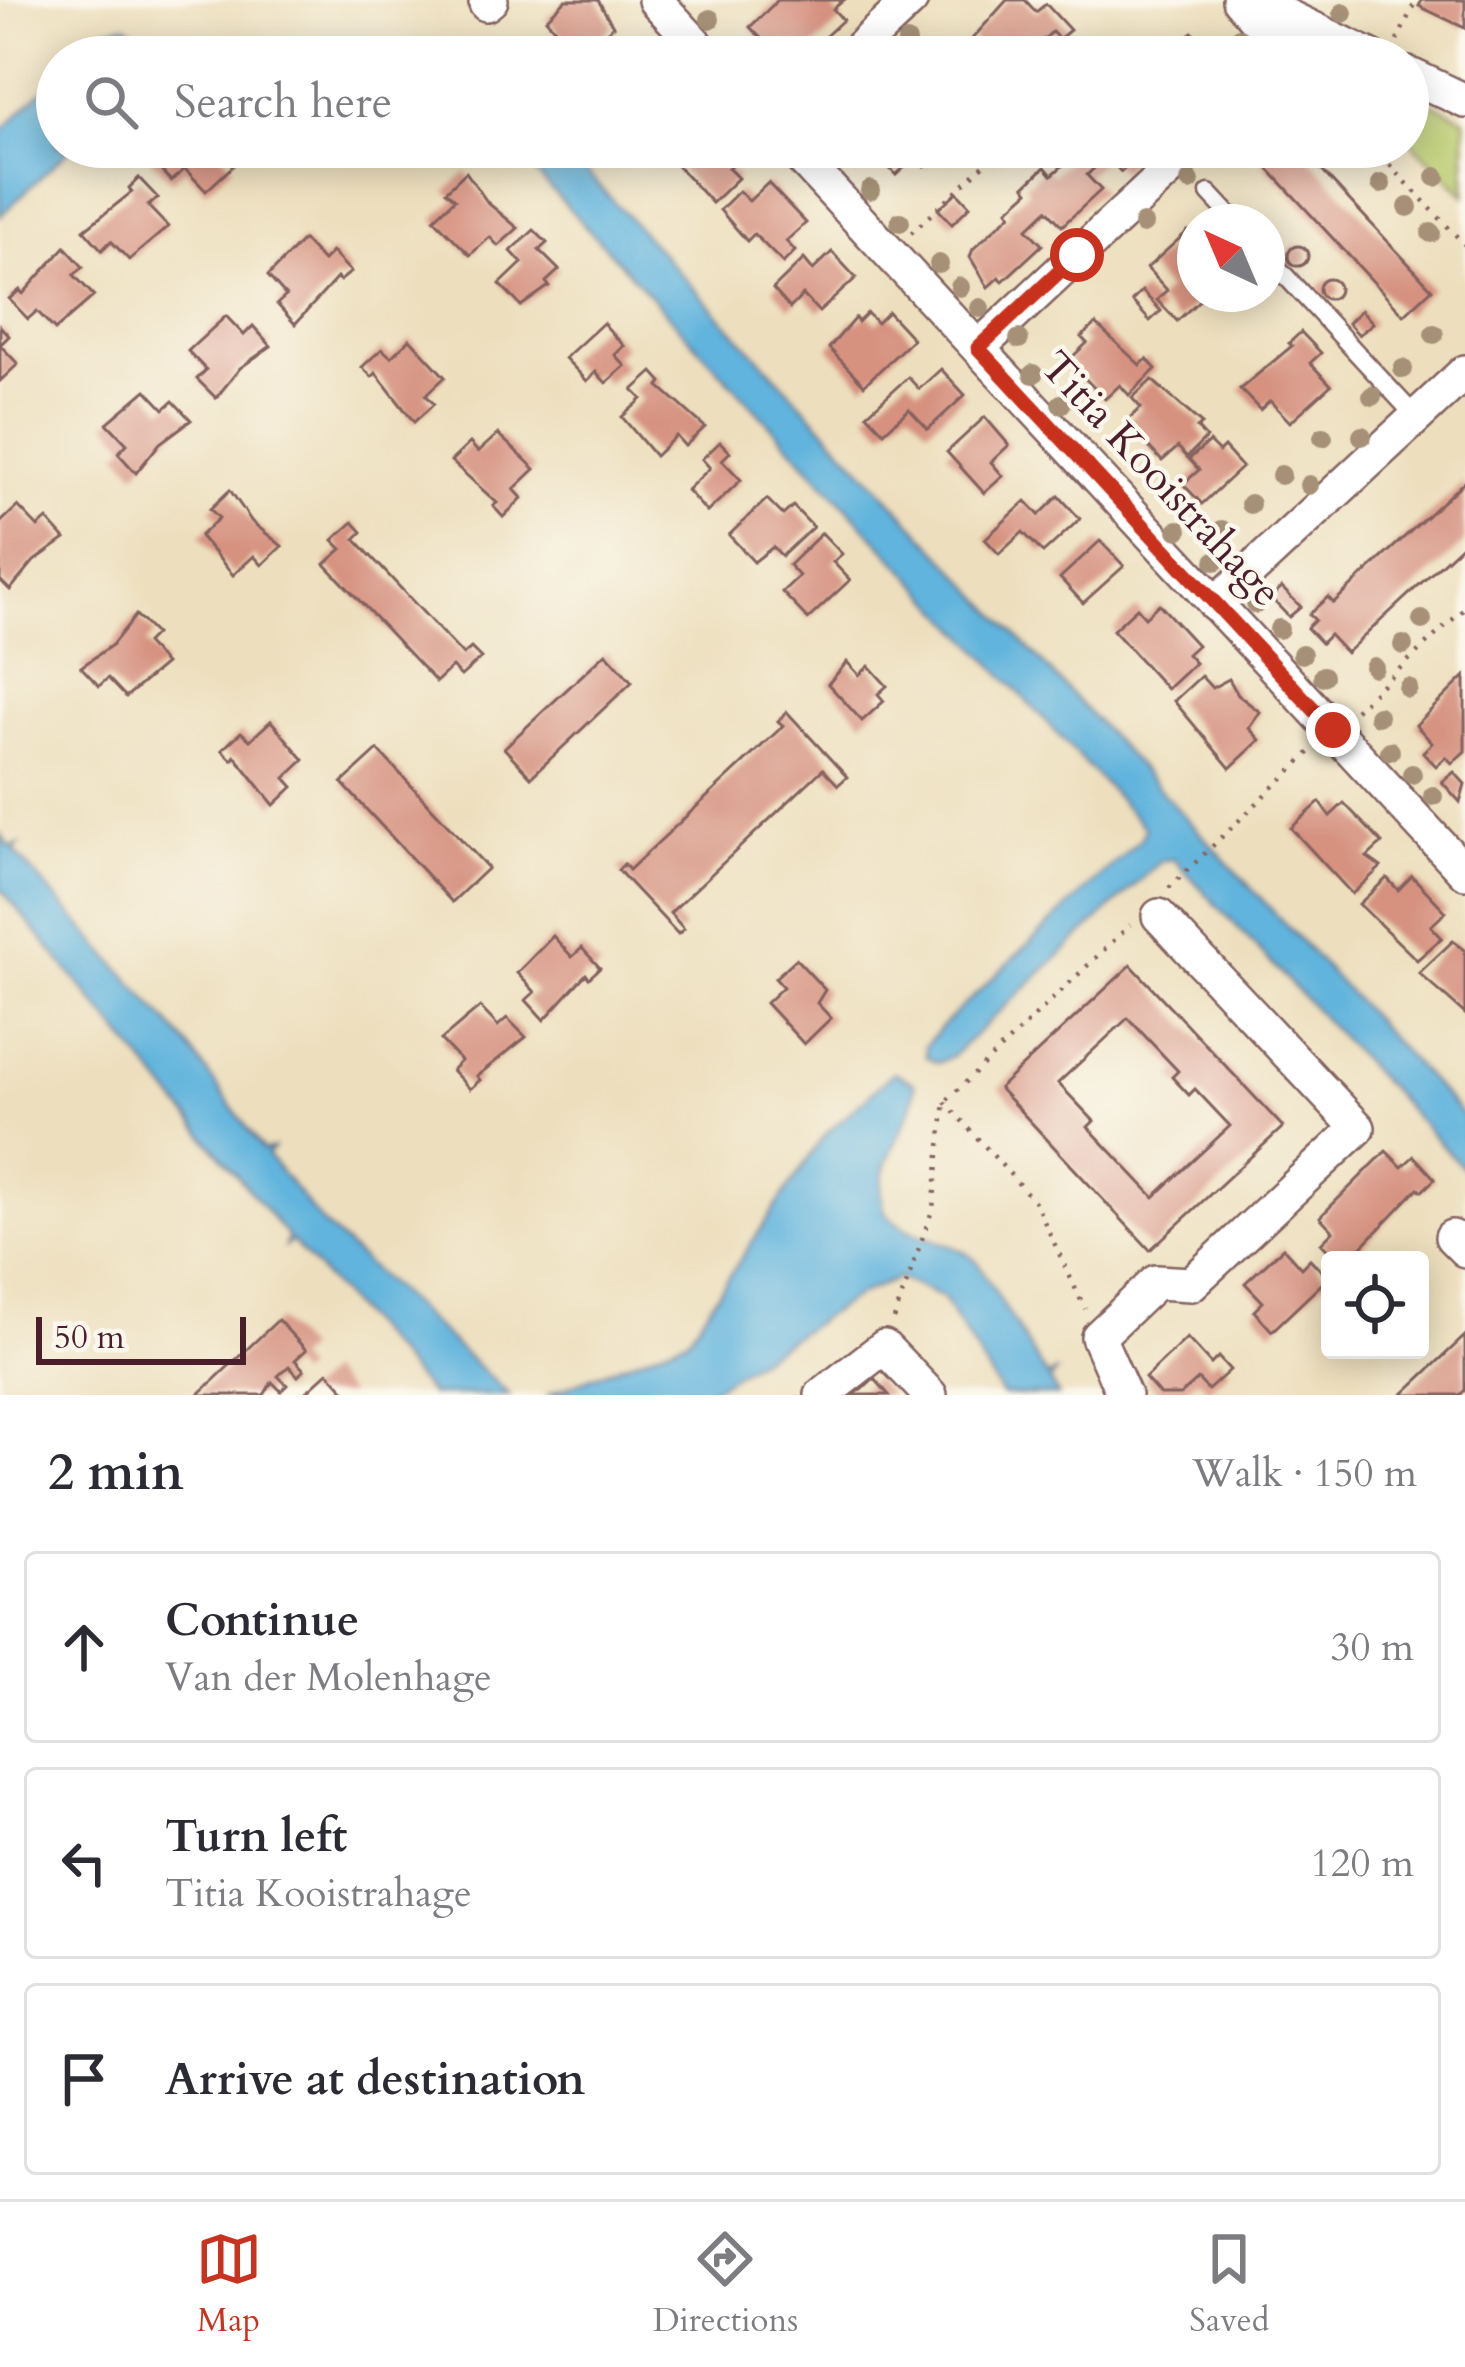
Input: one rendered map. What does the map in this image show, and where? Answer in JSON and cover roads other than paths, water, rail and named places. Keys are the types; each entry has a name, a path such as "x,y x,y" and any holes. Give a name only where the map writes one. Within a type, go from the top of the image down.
{"street":[{"path":"655,0 688,36"},
{"path":"872,36 911,0"},
{"path":"1258,6 1303,12 1340,36"},
{"path":"1258,6 1276,36"},
{"path":"1429,84 1465,101"},
{"name":"Titia Kooistrahage","path":"811,168 1215,604 1461,860"},
{"path":"978,348 1171,168"},
{"path":"1215,604 1465,372"},
{"path":"1124,1395 1098,1337 1156,1282 1191,1284 1358,1128 1146,920"},
{"path":"822,1395 884,1347 930,1395"}],"lane":[{"path":"1209,194 1219,204"},
{"path":"1285,275 1416,417"}],"water":[{"path":"126,25 141,36 99,36 106,29"},
{"path":"36,97 36,168 50,168 0,216 0,132"},
{"path":"532,168 583,168 1465,1118 1465,1170 1174,859 1161,861 951,1057 938,1063 926,1057 925,1046 941,1027 1141,838 1145,828"},
{"path":"0,834 9,847 19,845 14,851 183,1039 263,1150 273,1148 267,1155 323,1224 509,1395 431,1395 292,1241 285,1246 288,1237 0,888"},
{"path":"894,1072 914,1083 909,1112 883,1176 885,1212 906,1229 976,1260 1046,1376 1055,1373 1049,1380 1058,1395 1002,1395 943,1298 898,1278 858,1295 702,1395 547,1395 687,1339 823,1137"}]}
